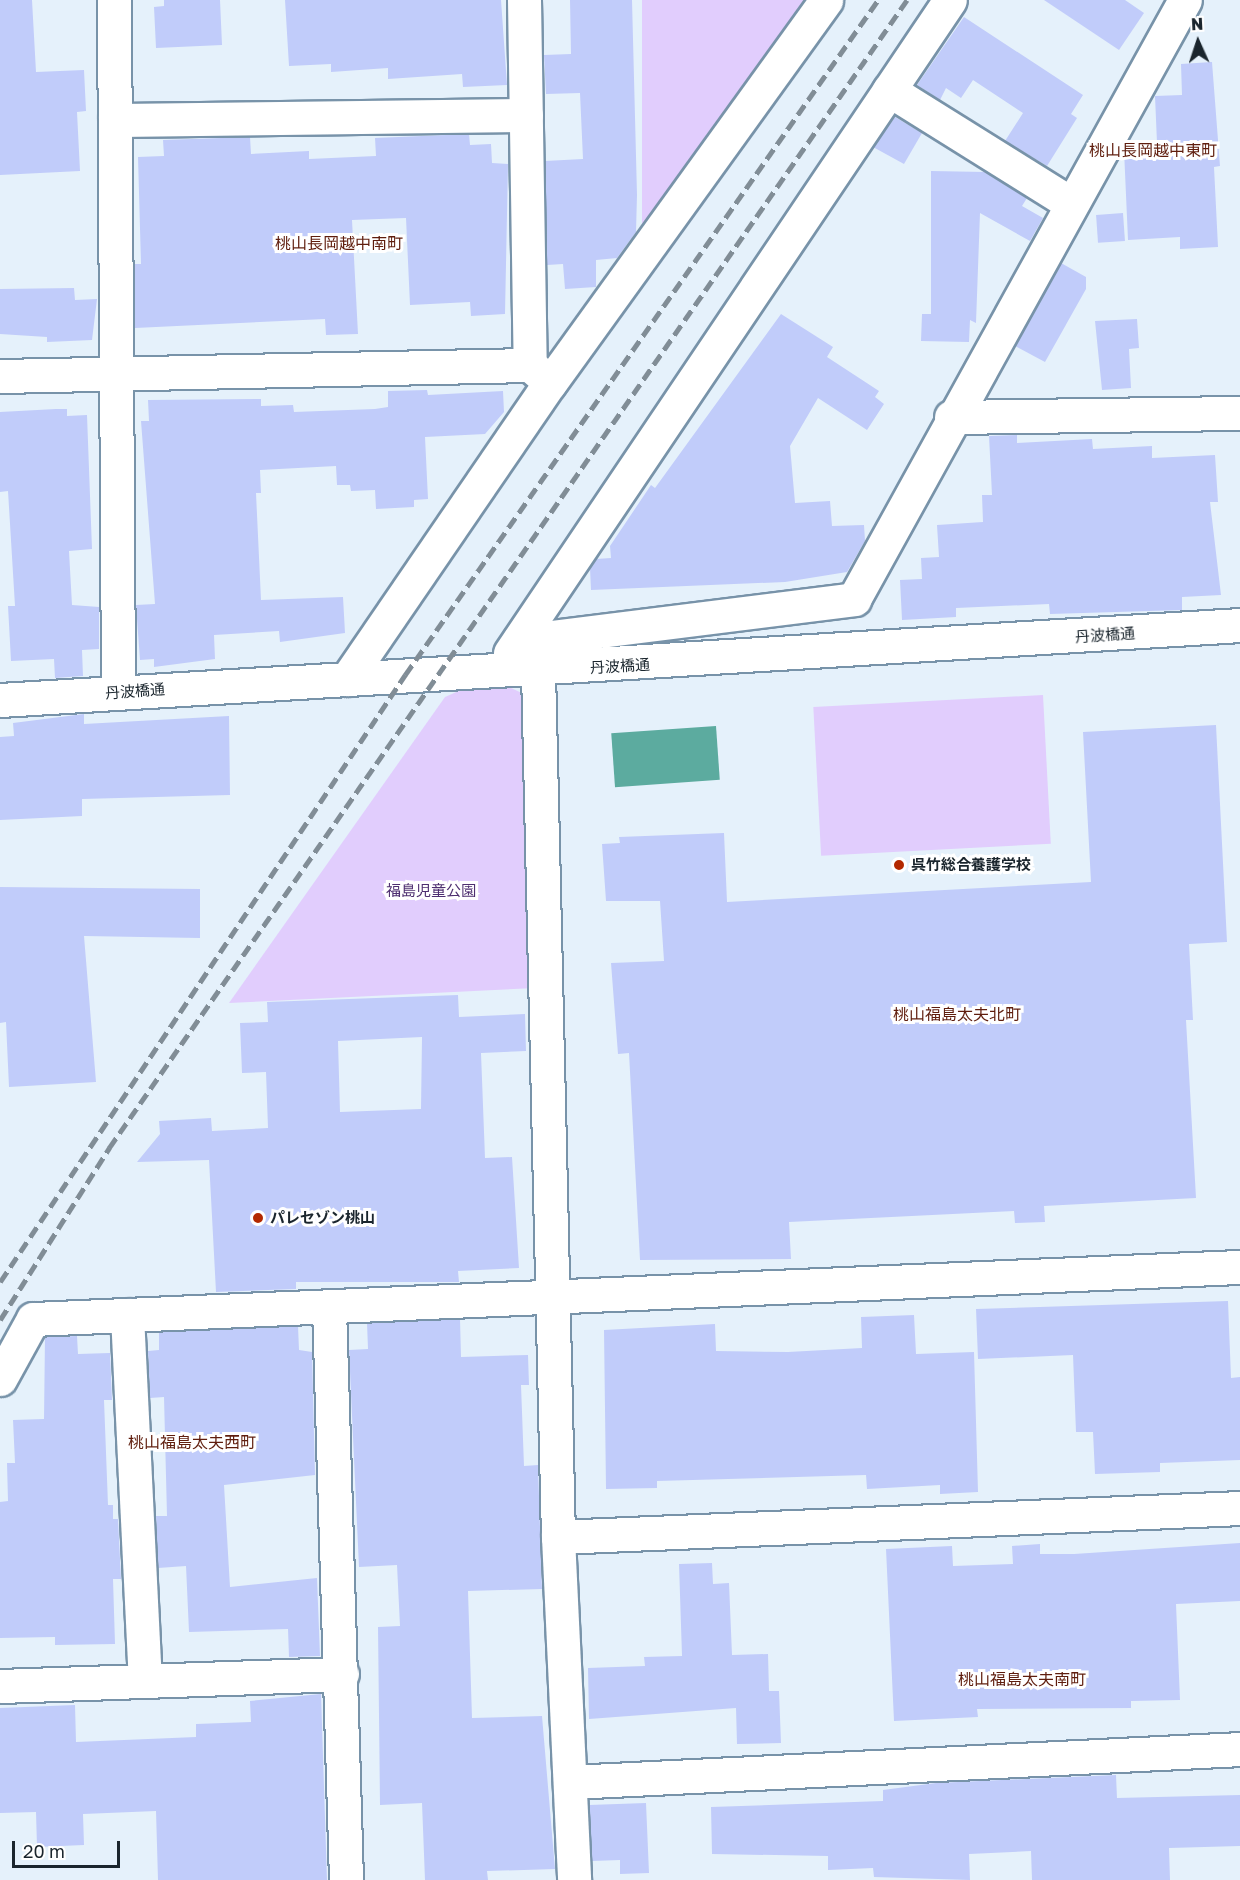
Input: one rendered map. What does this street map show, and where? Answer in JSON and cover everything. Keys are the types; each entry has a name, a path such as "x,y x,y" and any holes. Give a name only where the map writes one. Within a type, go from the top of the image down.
{"street":[{"path":"114,0 118,375 118,691"},
{"path":"524,0 526,115 540,374"},
{"path":"346,679 540,374 826,0"},
{"path":"496,671 519,641 950,0"},
{"path":"519,641 854,600 951,417 1185,0"},
{"path":"889,90 1070,203"},
{"path":"115,120 526,115"},
{"path":"0,376 540,374"},
{"path":"951,417 1240,413"},
{"name":"丹波橋通","path":"0,700 118,691 538,670 1240,625"},
{"path":"538,670 558,1537 574,1880"},
{"path":"0,1379 33,1319 1240,1266"},
{"path":"329,1307 342,1674 346,1880"},
{"path":"127,1315 145,1680"},
{"path":"558,1537 1240,1508"},
{"path":"0,1686 342,1674"},
{"path":"571,1782 1240,1749"}],"green space":[{"path":"642,0 816,0 642,243"},
{"name":"福島児童公園","path":"509,687 526,695 536,988 229,1003 445,697 461,690"},
{"path":"1043,695 1051,844 821,856 813,707"}],"shaded area":[{"path":"716,726 720,780 615,787 611,733"}],"building":[{"path":"0,0 32,0 36,72 84,70 86,111 77,112 80,171 0,175"},
{"path":"164,0 220,0 222,45 156,48 154,7 164,6"},
{"path":"285,0 501,0 507,85 463,87 462,74 388,79 388,68 331,72 331,64 289,66"},
{"path":"570,0 632,0 637,195 636,232 617,258 596,260 596,287 565,289 563,264 547,265 545,161 583,159 580,93 546,94 544,55 571,54"},
{"path":"1044,0 1125,0 1144,13 1119,50"},
{"path":"964,17 1083,95 1071,114 1077,118 1047,166 1005,141 1023,113 973,80 961,98 946,88 940,100 917,85"},
{"path":"1212,62 1220,166 1214,167 1218,247 1180,249 1180,237 1128,240 1124,150 1126,145 1157,143 1155,96 1182,95 1181,64"},
{"path":"895,117 922,133 904,164 873,147"},
{"path":"469,134 470,145 491,144 492,163 508,164 505,314 471,316 470,302 410,305 406,218 352,220 358,334 326,335 325,319 135,328 135,264 141,264 138,157 164,156 163,140 250,137 251,154 309,151 309,159 376,156 375,138"},
{"path":"931,171 985,172 1027,198 1022,206 1043,218 1030,241 980,213 976,323 970,320 969,342 921,341 922,314 931,314"},
{"path":"1123,213 1125,241 1098,243 1096,215"},
{"path":"1061,263 1086,277 1086,289 1045,362 1015,346"},
{"path":"74,288 75,300 97,299 92,340 47,342 47,337 0,334 0,289"},
{"path":"781,314 833,347 827,357 879,391 875,397 884,404 867,430 818,398 790,446 795,503 830,501 832,526 864,525 865,541 847,572 785,582 591,590 590,568 596,559 611,558 610,546 651,485 655,488"},
{"path":"1137,319 1139,348 1129,349 1131,388 1102,390 1095,321"},
{"path":"427,390 428,395 503,391 504,412 485,434 425,437 428,499 414,500 414,507 376,509 375,490 351,491 350,485 337,485 336,466 260,470 261,493 256,493 261,600 343,597 345,633 280,642 279,631 214,635 215,659 154,667 154,659 140,660 136,605 155,604 141,421 149,421 148,400 261,399 261,406 293,405 294,412 388,407 388,391"},
{"path":"67,409 67,416 87,415 92,549 69,551 72,605 99,607 99,649 82,650 83,676 55,678 54,659 11,661 8,606 15,606 8,491 0,492 0,412"},
{"path":"1017,435 1017,443 1092,439 1093,449 1152,446 1152,458 1215,455 1218,502 1210,502 1221,595 1182,597 1182,610 1050,614 1049,604 956,608 956,617 902,620 900,580 922,579 921,558 939,557 937,525 983,522 982,495 992,495 989,436"},
{"path":"84,714 84,724 229,716 230,795 82,799 82,816 0,820 0,737 14,736 13,723"},
{"path":"1216,725 1227,942 1189,944 1193,1020 1186,1020 1196,1198 1044,1206 1045,1222 1015,1223 1014,1211 789,1222 791,1259 640,1260 629,1053 618,1054 611,963 664,961 660,901 606,901 602,844 620,843 619,837 724,833 727,902 1091,882 1083,732"},
{"path":"0,887 200,889 200,938 84,936 96,1082 9,1087 6,1022 0,1023"},
{"path":"458,995 459,1017 525,1014 526,1051 481,1053 485,1158 512,1157 519,1268 458,1271 459,1282 296,1282 296,1289 216,1292 209,1160 137,1162 160,1134 159,1121 211,1118 212,1131 268,1128 266,1072 242,1073 240,1023 268,1022 267,1002","holes":["422,1037 421,1109 340,1112 338,1041"]},
{"path":"1228,1301 1231,1378 1240,1377 1240,1460 1160,1463 1160,1472 1095,1474 1093,1432 1076,1432 1073,1355 978,1359 976,1309"},
{"path":"914,1315 916,1354 974,1352 978,1492 940,1494 940,1485 867,1489 866,1475 657,1481 657,1488 606,1489 604,1330 715,1324 716,1351 788,1352 862,1348 861,1317"},
{"path":"460,1319 461,1357 528,1355 529,1385 521,1385 524,1466 538,1465 542,1589 468,1591 472,1718 542,1716 555,1869 487,1871 488,1880 425,1880 422,1803 380,1805 378,1627 400,1626 397,1565 359,1567 349,1350 368,1349 367,1323"},
{"path":"298,1326 299,1350 312,1352 315,1475 224,1485 230,1587 317,1578 320,1656 289,1657 288,1629 189,1632 186,1566 158,1568 156,1516 167,1516 164,1397 150,1398 148,1351 159,1350 159,1332"},
{"path":"77,1336 78,1354 110,1353 112,1400 104,1400 108,1505 113,1505 113,1519 118,1519 121,1579 113,1579 115,1644 55,1645 55,1637 0,1638 0,1502 8,1501 7,1463 15,1463 13,1420 44,1419 45,1337"},
{"path":"1240,1543 1240,1601 1176,1604 1180,1700 1131,1701 1131,1708 977,1709 978,1717 894,1721 886,1549 952,1546 953,1566 1013,1564 1012,1546 1040,1544 1040,1554 1074,1554"},
{"path":"712,1563 713,1584 729,1583 732,1655 768,1654 769,1691 779,1691 781,1743 737,1744 736,1708 589,1719 588,1668 645,1666 644,1657 682,1656 679,1564"},
{"path":"321,1694 327,1880 158,1880 156,1811 83,1814 84,1845 37,1847 36,1812 0,1813 0,1708 75,1705 76,1742 196,1737 196,1724 251,1722 250,1701"},
{"path":"1116,1775 1117,1798 1240,1795 1240,1846 1169,1848 1170,1880 1032,1880 1031,1851 969,1854 970,1880 874,1877 873,1868 828,1870 828,1856 712,1854 711,1807 883,1801 883,1790 936,1783"},
{"path":"646,1803 649,1873 620,1874 620,1860 592,1861 589,1805"}],"railway":[{"path":"0,1282 405,675 878,0"},
{"path":"0,1320 109,1148 907,0"}],"place":[{"name":"呉竹総合養護学校","path":"899,865"},
{"name":"パレセゾン桃山","path":"258,1218"}],"district":[{"name":"桃山長岡越中東町","path":"1153,150"},
{"name":"桃山長岡越中南町","path":"339,243"},
{"name":"桃山福島太夫北町","path":"957,1014"},
{"name":"桃山福島太夫西町","path":"192,1442"},
{"name":"桃山福島太夫南町","path":"1022,1679"}]}
